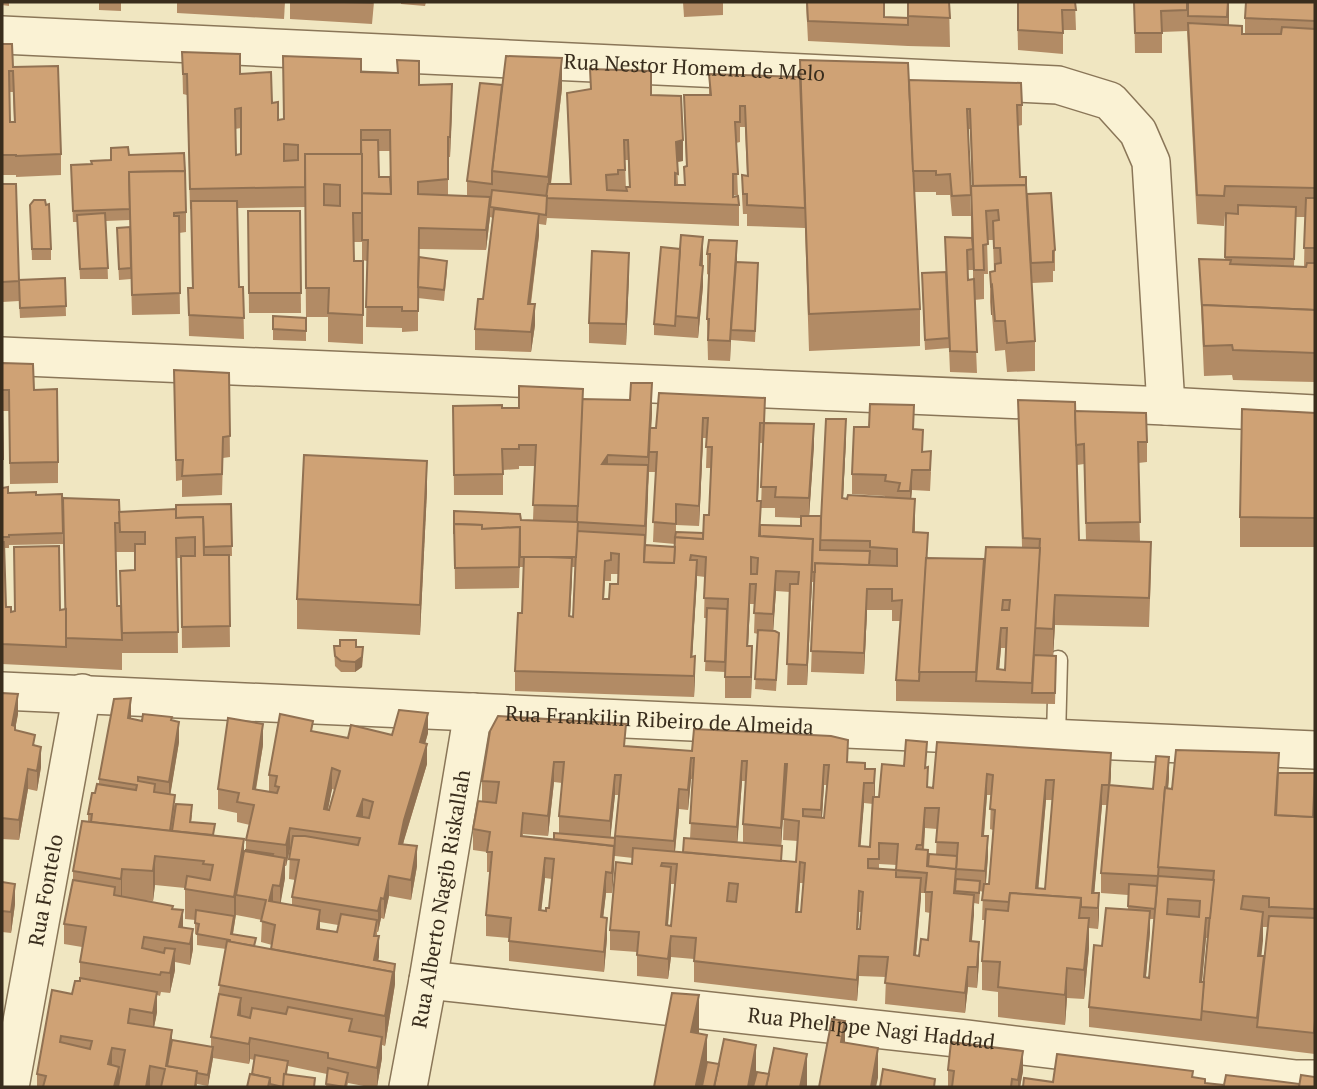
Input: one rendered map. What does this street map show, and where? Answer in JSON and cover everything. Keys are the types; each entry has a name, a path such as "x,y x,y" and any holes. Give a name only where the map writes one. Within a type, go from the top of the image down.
{"street":[{"name":"Rua Nestor Homem de Melo","path":"2,35 1058,85 1111,101 1138,132 1151,162 1166,406"},
{"path":"2,356 1315,414"},
{"name":"Rua Frankilin Ribeiro de Almeida","path":"2,691 1315,750"},
{"name":"Rua Fontelo","path":"10,1087 82,693"},
{"name":"Rua Alberto Nagib Riskallah","path":"408,1087 473,712"},
{"name":"Rua Phelippe Nagi Haddad","path":"428,980 940,1036 1296,1079 1315,1079"}],"lane":[{"path":"1056,738 1058,660"}],"building":[{"path":"807,2 884,2 884,17 908,18 908,25 808,21"},
{"path":"908,2 949,2 950,18 908,16"},
{"path":"1018,2 1075,2 1076,10 1062,10 1063,33 1018,30"},
{"path":"1134,2 1187,2 1187,10 1161,11 1162,33 1135,33"},
{"path":"1188,2 1228,2 1227,17 1188,16"},
{"path":"1246,2 1315,2 1315,21 1245,18"},
{"path":"1188,23 1242,26 1242,34 1281,34 1282,27 1315,29 1315,188 1225,186 1224,196 1197,195"},
{"path":"2,44 12,44 13,67 58,66 61,154 2,155","holes":["9,71 13,71 15,122 10,122"]},
{"path":"182,52 240,54 240,74 271,72 272,103 278,102 278,120 284,119 283,56 361,59 361,72 398,73 397,60 419,61 419,85 452,84 448,179 418,182 418,194 490,197 486,230 419,228 418,311 402,311 402,307 366,307 368,240 362,240 362,193 391,194 390,130 361,130 361,154 305,154 305,187 190,189 187,74 183,74","holes":["241,108 241,154 236,155 235,109","284,144 298,145 298,160 284,161"]},
{"path":"506,56 562,58 548,177 492,171"},
{"path":"800,60 908,63 920,309 809,314"},
{"path":"590,69 651,71 651,95 681,96 683,140 676,142 678,174 675,173 675,185 685,185 684,167 687,166 684,95 711,95 709,74 800,77 805,208 747,205 747,194 743,194 742,175 748,176 745,106 740,106 740,122 735,122 738,174 733,174 733,197 738,196 739,205 546,198 548,184 571,184 567,93 591,89","holes":["624,140 628,140 630,187 626,187 627,191 607,190 606,175 625,170"]},
{"path":"909,80 1021,83 1022,105 1017,105 1020,177 1026,177 1026,185 973,186 970,109 967,109 971,195 952,196 950,174 936,175 936,171 913,171"},
{"path":"480,83 502,85 492,184 467,181"},
{"path":"361,140 378,140 379,177 390,177 391,194 362,193"},
{"path":"128,147 129,155 184,153 185,171 129,172 130,209 73,211 71,165 111,160 111,148"},
{"path":"305,154 362,154 362,213 353,213 354,261 363,261 363,315 328,313 329,288 306,288","holes":["324,184 340,185 340,206 324,205"]},
{"path":"185,171 186,212 174,213 174,216 179,216 180,293 132,295 129,172"},
{"path":"2,184 16,184 19,281 2,282"},
{"path":"1026,185 1035,341 1007,343 1005,321 995,321 990,272 995,271 995,264 1001,263 1000,248 994,248 993,221 999,220 998,210 986,211 988,244 983,245 984,270 974,270 971,186"},
{"path":"492,190 547,196 546,215 490,207"},
{"path":"1051,193 1055,250 1053,262 1031,263 1027,194"},
{"path":"1306,198 1315,198 1315,248 1304,248"},
{"path":"34,200 45,200 46,205 49,204 51,249 32,249 30,205"},
{"path":"191,201 237,201 239,287 243,287 244,318 189,315 188,288 193,288"},
{"path":"1238,205 1296,207 1294,259 1225,257 1226,213 1238,214"},
{"path":"494,209 539,214 528,304 535,304 531,332 475,329 478,299 483,299"},
{"path":"248,211 300,211 301,293 249,293"},
{"path":"105,213 108,268 80,269 77,215"},
{"path":"130,227 131,268 119,269 117,228"},
{"path":"681,235 703,237 698,318 675,316"},
{"path":"945,237 972,238 973,249 967,250 968,280 974,279 977,352 950,351"},
{"path":"709,240 737,241 730,341 708,340"},
{"path":"661,247 680,249 675,326 654,324"},
{"path":"592,251 629,253 626,324 589,323"},
{"path":"419,257 447,261 444,290 418,287"},
{"path":"1199,259 1231,260 1230,264 1306,267 1307,263 1315,263 1315,310 1202,307"},
{"path":"736,262 758,263 755,331 731,330"},
{"path":"946,272 949,338 925,340 922,273"},
{"path":"65,278 66,306 20,308 19,280"},
{"path":"1202,305 1315,310 1315,353 1233,350 1232,345 1204,346"},
{"path":"273,316 306,318 306,331 273,329"},
{"path":"2,363 33,364 34,390 57,389 58,462 10,463 9,390 2,390"},
{"path":"174,370 229,373 230,436 223,437 222,474 182,476 183,460 176,460"},
{"path":"631,383 652,383 648,457 608,455 602,464 648,465 645,526 577,522 582,399 630,400"},
{"path":"519,386 583,389 578,506 533,505 536,445 502,449 503,474 454,475 453,406 502,405 502,408 519,408"},
{"path":"659,393 765,398 764,423 760,423 757,501 761,501 759,536 813,539 807,665 787,664 790,584 798,584 799,572 776,571 773,614 754,613 756,584 750,584 747,646 752,646 751,677 725,677 728,599 704,598 706,557 691,555 690,560 697,560 691,657 695,656 694,676 515,671 518,613 522,613 524,556 572,558 569,616 573,617 577,531 645,535 644,562 674,563 675,537 703,539 704,515 709,515 712,447 706,447 708,418 703,418 699,506 676,504 676,524 653,522 657,452 649,452 650,428 656,428","holes":["611,553 619,554 618,584 610,584 609,599 603,599 605,561 611,560","751,557 758,558 757,574 751,574"]},
{"path":"1018,400 1075,402 1079,540 1151,542 1149,598 1055,595 1053,629 1035,628 1040,539 1023,538"},
{"path":"870,404 914,405 913,429 923,430 922,452 931,451 930,470 912,470 910,491 898,491 900,483 885,481 886,475 852,474 854,427 869,427"},
{"path":"1242,409 1315,413 1315,518 1240,517"},
{"path":"1075,411 1146,413 1147,442 1138,442 1140,522 1086,523 1084,444 1076,445"},
{"path":"826,419 846,419 842,498 847,499 848,495 915,499 913,532 928,533 919,681 896,680 902,600 892,601 892,589 867,589 864,653 811,651 815,563 897,566 897,549 870,547 870,541 820,540"},
{"path":"764,423 814,424 809,498 775,497 776,487 761,487"},
{"path":"304,455 427,461 420,605 297,599"},
{"path":"8,487 8,493 62,494 63,533 2,537 2,488"},
{"path":"63,498 119,500 120,523 115,523 117,606 121,606 122,640 66,638"},
{"path":"231,504 232,546 204,547 203,517 176,518 176,505"},
{"path":"176,509 176,518 203,517 204,555 229,555 230,626 182,627 181,556 195,556 195,537 176,538 178,632 122,633 120,571 135,570 135,544 145,544 145,532 120,532 119,512"},
{"path":"454,511 520,514 521,520 578,522 576,557 520,557 520,527 482,529 482,525 454,524"},
{"path":"801,516 821,516 820,550 870,551 869,565 815,563 815,572 812,572 813,539 760,536 760,525 801,526"},
{"path":"454,524 482,525 482,529 520,527 519,567 455,568"},
{"path":"676,532 703,533 703,539 675,537"},
{"path":"2,542 6,607 11,607 11,612 15,611 14,547 59,546 60,610 66,609 66,647 2,644"},
{"path":"645,545 675,547 674,563 644,562"},
{"path":"986,547 1040,548 1032,683 976,681","holes":["1003,600 1010,600 1009,610 1002,610","1001,628 1007,628 1005,670 997,669"]},
{"path":"926,558 984,559 976,672 919,672"},
{"path":"707,608 727,609 725,662 705,661"},
{"path":"758,630 779,633 776,680 755,679"},
{"path":"340,640 356,640 356,647 363,647 362,657 355,662 341,661 335,656 334,646 340,646"},
{"path":"1034,655 1056,656 1055,693 1032,693"},
{"path":"2,693 18,694 12,725 15,730 35,735 33,745 41,747 37,771 28,769 19,820 2,818"},
{"path":"131,698 128,718 142,721 143,714 172,717 171,720 179,722 169,782 138,777 138,781 155,784 154,792 175,795 170,831 91,822 92,814 88,814 92,793 95,793 97,784 136,790 137,785 99,779 114,699"},
{"path":"399,710 428,713 420,742 427,744 399,844 417,846 411,880 389,876 384,899 381,898 378,911 292,897 299,860 289,859 293,836 358,845 360,838 290,828 286,845 246,840 254,805 237,802 239,793 218,789 228,718 263,724 253,789 277,793 277,776 269,775 280,714 313,721 311,731 348,738 351,725 392,735","holes":["332,768 340,771 329,810 324,809","363,799 373,802 369,818 357,816"]},
{"path":"498,716 626,724 624,746 692,751 694,729 831,736 848,740 847,762 865,763 865,769 875,769 874,783 864,783 859,846 870,847 873,797 879,797 882,764 904,766 906,740 927,742 927,787 933,788 937,742 1111,753 1109,785 1102,785 1092,893 1099,893 1098,908 1081,907 1081,898 1010,893 1009,902 982,900 984,884 989,884 995,810 990,809 993,775 987,774 982,836 988,836 985,871 956,869 954,893 974,895 970,941 979,942 977,967 968,967 965,993 885,983 888,957 859,956 857,980 694,961 696,938 671,936 668,959 637,955 639,932 610,930 616,862 632,864 633,848 796,862 799,821 783,819 787,764 781,828 743,824 747,761 742,761 737,827 690,823 694,758 691,758 688,790 679,789 674,841 615,836 621,775 615,775 610,821 559,816 564,762 554,762 548,816 523,813 521,836 614,846 612,873 606,872 601,917 607,918 604,952 509,941 511,918 486,915 492,852 487,852 490,832 473,829 478,801 496,803 499,782 482,781 490,731","holes":["824,765 829,765 824,818 803,816 803,809 821,810","1046,780 1054,780 1045,889 1036,888","925,808 939,808 936,842 958,843 956,869 927,866 928,850 916,849 917,845 922,845","879,843 898,844 896,870 868,868 868,859 879,859","545,858 554,859 549,908 546,908 546,911 539,910","800,862 805,863 801,912 796,912","662,863 677,864 671,926 666,925 671,867 661,866","896,870 927,873 925,892 932,892 928,940 921,939 919,956 914,955 921,878 896,877","729,883 738,884 736,902 727,901","859,891 863,892 860,929 857,929"]},
{"path":"1176,750 1279,753 1275,815 1313,817 1315,776 1315,909 1269,907 1269,898 1243,896 1241,909 1263,912 1258,956 1264,956 1257,1018 1201,1011 1214,871 1158,867 1165,788 1172,789"},
{"path":"1156,756 1169,757 1158,876 1101,873 1109,785 1153,789"},
{"path":"1278,773 1315,773 1313,817 1276,815"},
{"path":"176,804 192,805 190,822 215,824 213,835 172,831"},
{"path":"82,821 244,839 234,897 185,889 187,876 210,880 213,865 203,864 204,861 155,856 153,871 122,869 121,879 73,871"},
{"path":"554,833 615,838 614,856 614,846 554,839"},
{"path":"684,838 782,846 781,861 683,852"},
{"path":"246,850 273,854 272,856"},
{"path":"244,851 285,858 280,886 273,885 269,901 320,910 317,929 337,932 341,914 377,920 374,936 379,936 374,960 395,964 393,981 393,972 271,949 275,925 261,921 266,900 236,895"},
{"path":"929,854 957,856 956,869 928,866"},
{"path":"1158,876 1214,880 1210,918 1206,918 1200,982 1204,982 1201,1020 1089,1007 1094,945 1102,946 1106,908 1150,911 1144,977 1149,978","holes":["1168,899 1200,901 1199,917 1167,914"]},
{"path":"956,879 980,881 979,893 955,891"},
{"path":"73,880 115,887 114,895 183,910 179,927 193,929 190,944 144,937 142,948 164,953 165,948 175,949 170,973 161,972 160,975 80,962 86,927 64,924"},
{"path":"2,882 15,884 11,912 2,911"},
{"path":"1129,884 1157,886 1155,909 1128,906"},
{"path":"1010,893 1081,898 1079,918 1089,918 1084,970 1067,968 1065,995 998,987 1000,962 982,961 986,909 1008,911"},
{"path":"196,910 234,916 231,934 256,938 254,946 197,934 199,924 195,923"},
{"path":"1269,916 1315,918 1314,1033 1257,1027"},
{"path":"227,941 393,972 385,1016 219,985"},
{"path":"80,978 157,992 153,1013 130,1009 128,1023 172,1030 166,1066 197,1071 195,1087 161,1087 165,1069 150,1066 146,1087 118,1087 125,1050 112,1048 108,1064 119,1067 114,1087 43,1087 46,1076 37,1074 52,990 72,994 75,981 80,981","holes":["61,1036 92,1041 90,1049 60,1042"]},
{"path":"672,993 699,995 691,1032 707,1035 696,1085 708,1087 654,1087"},
{"path":"219,994 241,998 238,1015 250,1018 252,1008 286,1014 288,1007 352,1019 349,1031 382,1037 377,1068 328,1058 328,1053 250,1038 249,1044 211,1037"},
{"path":"832,1019 845,1021 841,1042 878,1048 871,1087 819,1087"},
{"path":"724,1039 756,1045 748,1087 714,1087"},
{"path":"172,1040 213,1047 208,1075 167,1066"},
{"path":"951,1042 1023,1051 1018,1080 1012,1079 1011,1087 952,1087 954,1071 948,1070"},
{"path":"774,1048 807,1054 800,1087 766,1087"},
{"path":"1057,1054 1193,1071 1192,1077 1205,1079 1205,1083 1224,1085 1226,1075 1300,1084 1299,1087 1023,1087 1024,1078 1053,1082"},
{"path":"255,1055 288,1061 283,1087 270,1084 270,1078 252,1074"},
{"path":"707,1062 719,1064 714,1087 702,1086"},
{"path":"328,1068 348,1073 345,1087 326,1084"},
{"path":"883,1069 935,1079 934,1087 880,1087"},
{"path":"757,1072 769,1074 766,1087 753,1087"},
{"path":"250,1074 270,1078 268,1087 247,1087"},
{"path":"284,1074 315,1078 314,1087 283,1087"},
{"path":"1301,1075 1315,1077 1315,1087 1299,1087"}]}
